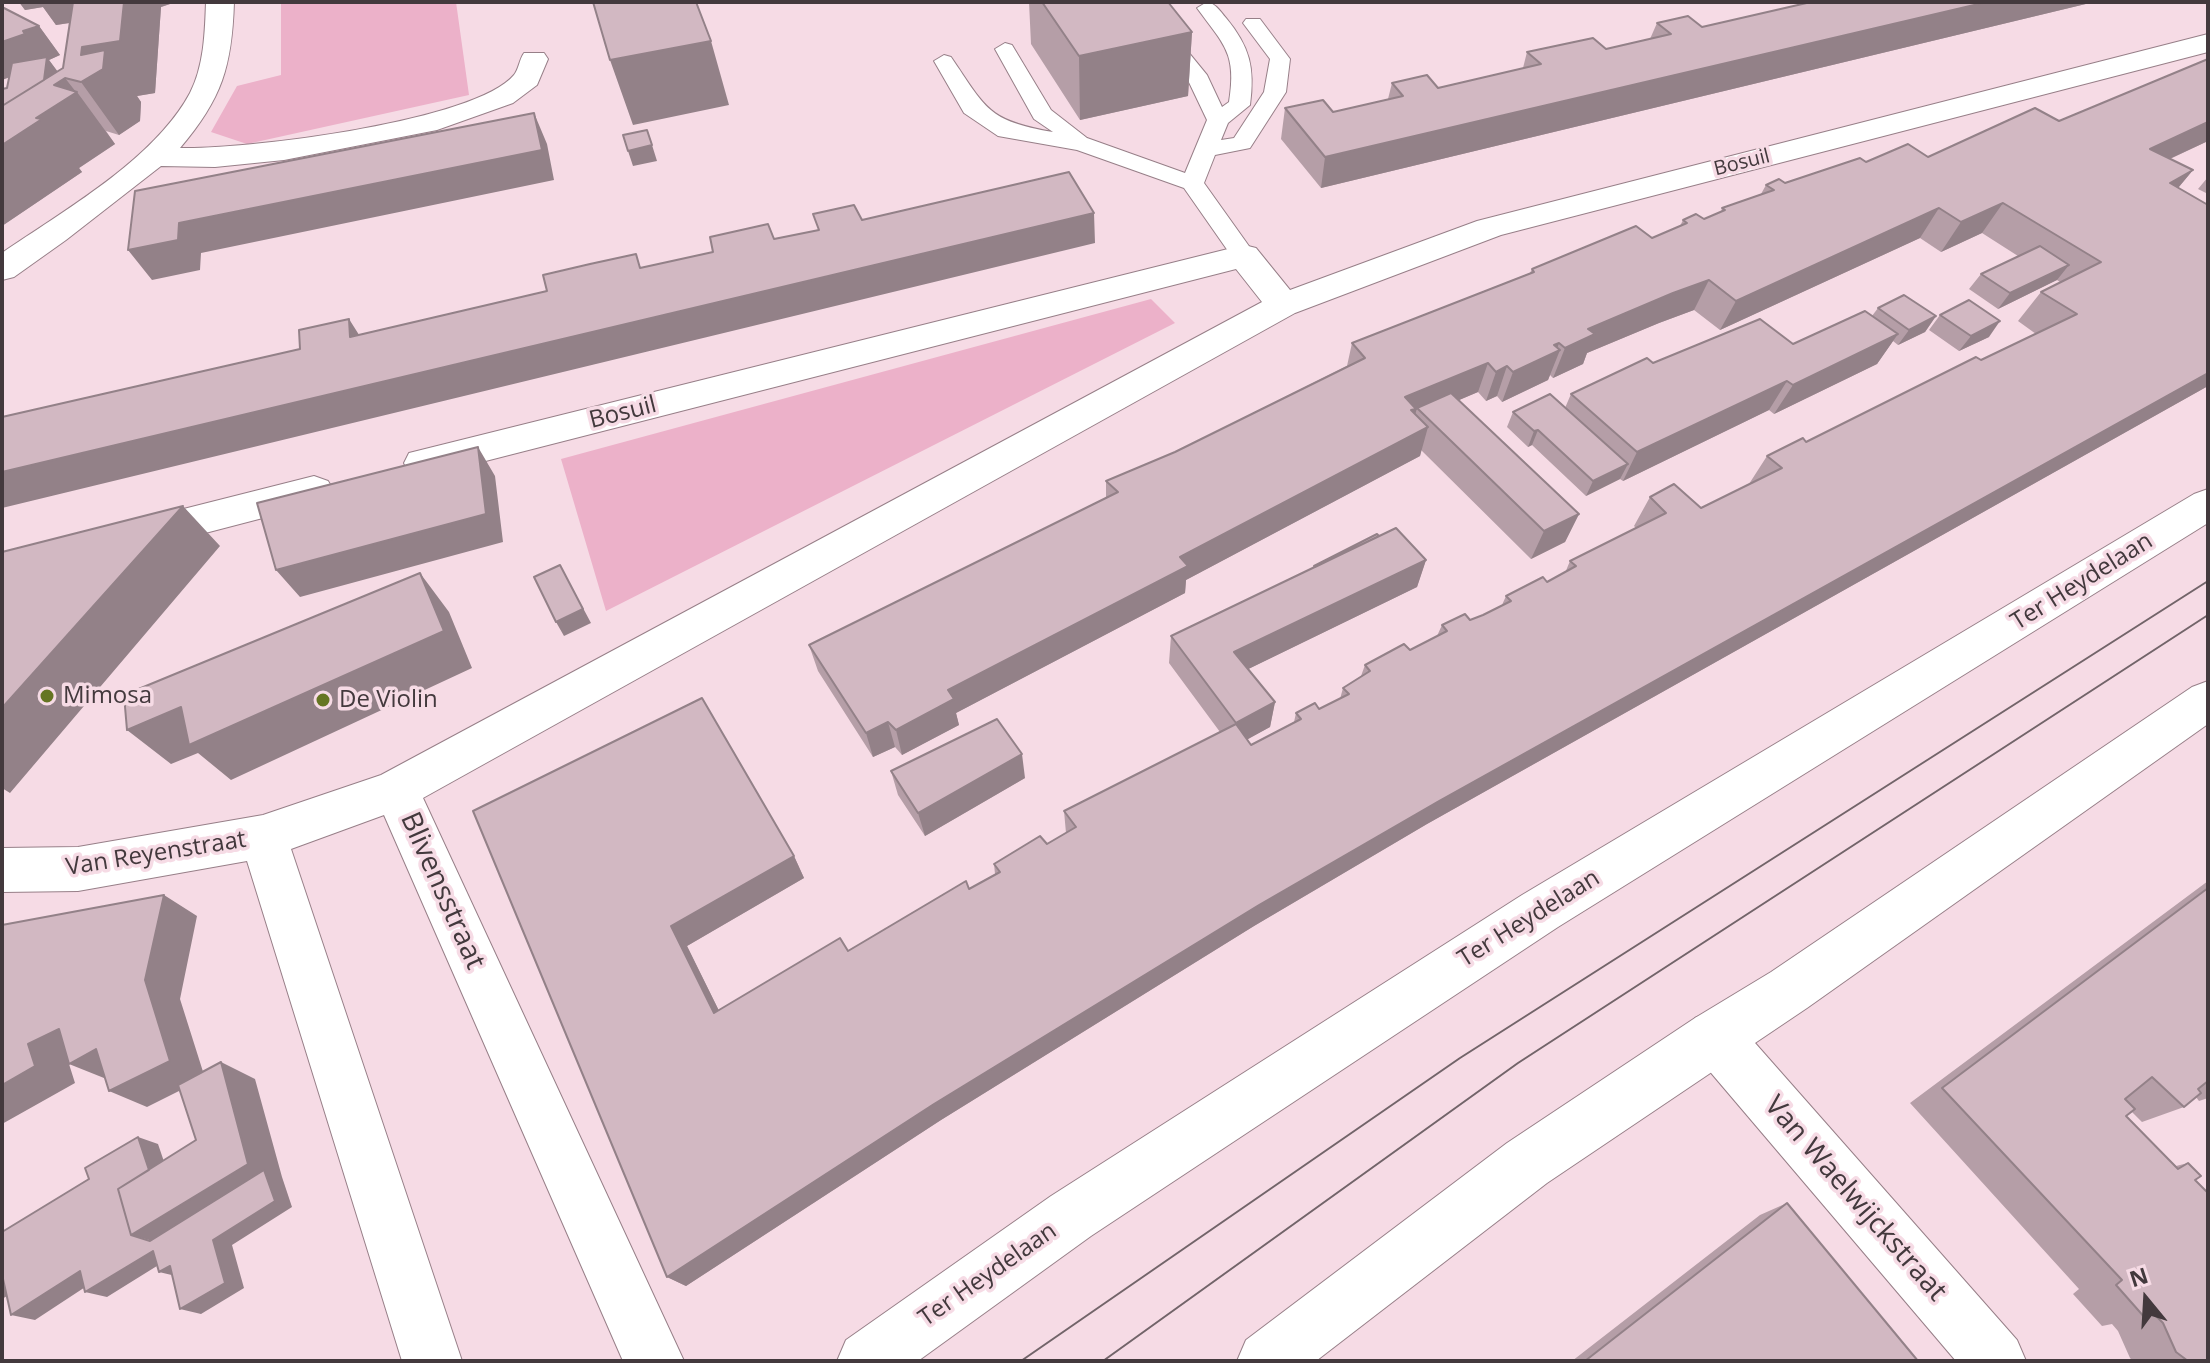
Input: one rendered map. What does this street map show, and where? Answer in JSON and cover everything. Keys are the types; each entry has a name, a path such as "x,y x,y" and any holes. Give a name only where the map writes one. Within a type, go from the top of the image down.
{"street":[{"path":"2,269 154,156 193,113 205,92 218,50 220,2"},
{"name":"Bosuil","path":"396,790 1283,305 1489,228 2208,43"},
{"path":"154,156 216,158 281,151 457,117 494,101 526,80 534,59"},
{"path":"1244,256 1283,305"},
{"name":"Bosuil","path":"109,543 1244,256"},
{"name":"Ter Heydelaan","path":"867,1361 1071,1216 1540,911 2208,504"},
{"path":"1267,1361 1527,1163 1714,1036 1789,990 2208,700"},
{"name":"Blivensstraat","path":"263,837 396,790 654,1361"},
{"path":"263,837 432,1361"},
{"name":"Van Reyenstraat","path":"2,870 78,869 263,837"},
{"name":"Van Waelwijckstraat","path":"1714,1036 1996,1361"}],"lane":[{"path":"1192,183 1218,120 1239,105 1244,78 1243,52 1207,8"},
{"path":"1150,18 1196,75 1218,120"},
{"path":"1206,150 1242,143 1275,92 1280,59 1253,23"},
{"path":"1005,49 1042,114 1082,144"},
{"path":"944,61 972,108 1006,131 1082,144 1192,183 1244,256"}],"shaded area":[{"path":"281,2 456,2 469,95 247,144 211,132 237,86 281,75"},
{"path":"1151,299 1175,323 606,611 561,459"}],"building":[{"path":"73,2 124,2 120,41 82,47 81,55 105,50 103,69 81,82 65,78 54,85 77,92 36,118 42,119 2,145 2,106 63,68"},
{"path":"593,2 696,2 711,41 610,60"},
{"path":"1042,2 1168,2 1192,32 1079,56"},
{"path":"1811,2 1987,2 1325,157 1285,108 1323,100 1333,112 1403,96 1392,83 1427,75 1438,88 1541,64 1527,52 1593,38 1606,49 1671,34 1657,23 1688,16 1702,27"},
{"path":"2,7 39,26 2,42"},
{"path":"47,57 44,80 2,106 2,89 7,88 12,63"},
{"path":"2208,59 2208,122 2150,149 2193,170 2170,183 2208,205 2208,373 1439,801 1259,905 934,1104 667,1277 473,811 702,698 794,856 671,926 714,1013 840,938 848,951 966,881 969,889 1000,872 994,864 1040,836 1047,844 1076,827 1064,811 1236,724 1251,745 1301,719 1296,713 1315,703 1319,709 1349,694 1343,688 1370,671 1365,665 1404,644 1410,650 1447,631 1442,625 1465,614 1470,620 1511,601 1506,596 1543,577 1547,582 1576,566 1570,561 1666,513 1650,497 1674,484 1701,508 1782,468 1767,456 1803,438 1806,442 1976,357 1981,360 2077,314 2041,292 2101,262 2003,203 1961,222 1939,208 1736,301 1709,280 1588,329 1595,334 1565,348 1559,343 1554,345 1560,350 1513,372 1507,366 1496,372 1488,363 1405,397 1416,409 1411,410 1428,427 1180,557 1188,566 948,690 954,699 896,730 888,722 866,733 809,645 1118,492 1106,481 1175,452 1365,358 1352,343 1534,272 1532,269 1636,226 1652,238 1687,223 1683,220 1696,214 1704,219 1725,210 1722,208 1774,190 1766,185 1779,179 1785,183 1860,158 1866,162 1908,144 1928,157 2035,108 2059,121"},
{"path":"534,113 542,150 179,223 178,240 128,250 135,191"},
{"path":"647,130 652,145 628,151 623,135"},
{"path":"1069,172 1094,213 2,472 2,417 300,349 299,330 349,319 350,337 547,291 543,275 590,264 636,254 640,268 713,252 710,237 768,224 774,239 819,230 813,214 854,205 862,220"},
{"path":"2040,246 2069,265 2010,293 1981,274"},
{"path":"1904,295 1936,316 1909,330 1878,308"},
{"path":"1969,300 2000,321 1971,336 1940,315"},
{"path":"1865,311 1898,334 1793,385 1787,381 1637,452 1571,394 1647,358 1653,363 1760,319 1793,344"},
{"path":"1451,393 1579,514 1544,531 1417,408"},
{"path":"1550,394 1628,464 1593,481 1538,430 1534,431 1513,412"},
{"path":"478,447 486,514 276,570 257,503"},
{"path":"183,506 2,708 2,552"},
{"path":"1396,528 1426,560 1234,652 1275,702 1236,723 1171,636"},
{"path":"1377,534 1379,536 1314,566"},
{"path":"560,565 583,609 556,622 534,577"},
{"path":"420,573 444,631 189,745 181,707 127,730 124,695"},
{"path":"997,719 1022,754 918,813 891,771"},
{"path":"2208,888 2208,1081 2198,1089 2201,1093 2184,1107 2152,1077 2125,1099 2135,1109 2126,1116 2178,1169 2188,1163 2201,1176 2195,1180 2208,1193 2208,1361 2188,1361 2176,1352 2163,1323 2152,1312 2146,1319 2116,1285 2122,1280 1942,1088"},
{"path":"164,895 145,980 170,1061 109,1091 96,1049 69,1064 59,1029 28,1044 35,1066 2,1085 2,925"},
{"path":"221,1062 248,1164 131,1235 118,1189 196,1140 178,1085"},
{"path":"138,1137 149,1170 118,1189 131,1235 150,1241 264,1170 275,1201 213,1240 225,1283 180,1309 170,1266 159,1272 153,1251 85,1292 80,1271 11,1315 2,1280 2,1232 89,1179 85,1168"},
{"path":"1787,1203 1918,1361 1585,1361"}],"tram line":[{"path":"1021,1361 1460,1058 2208,581"},
{"path":"1103,1361 1518,1063 2208,615"}],"place":[{"name":"Mimosa","path":"47,696"},
{"name":"De Violin","path":"323,700"}]}
